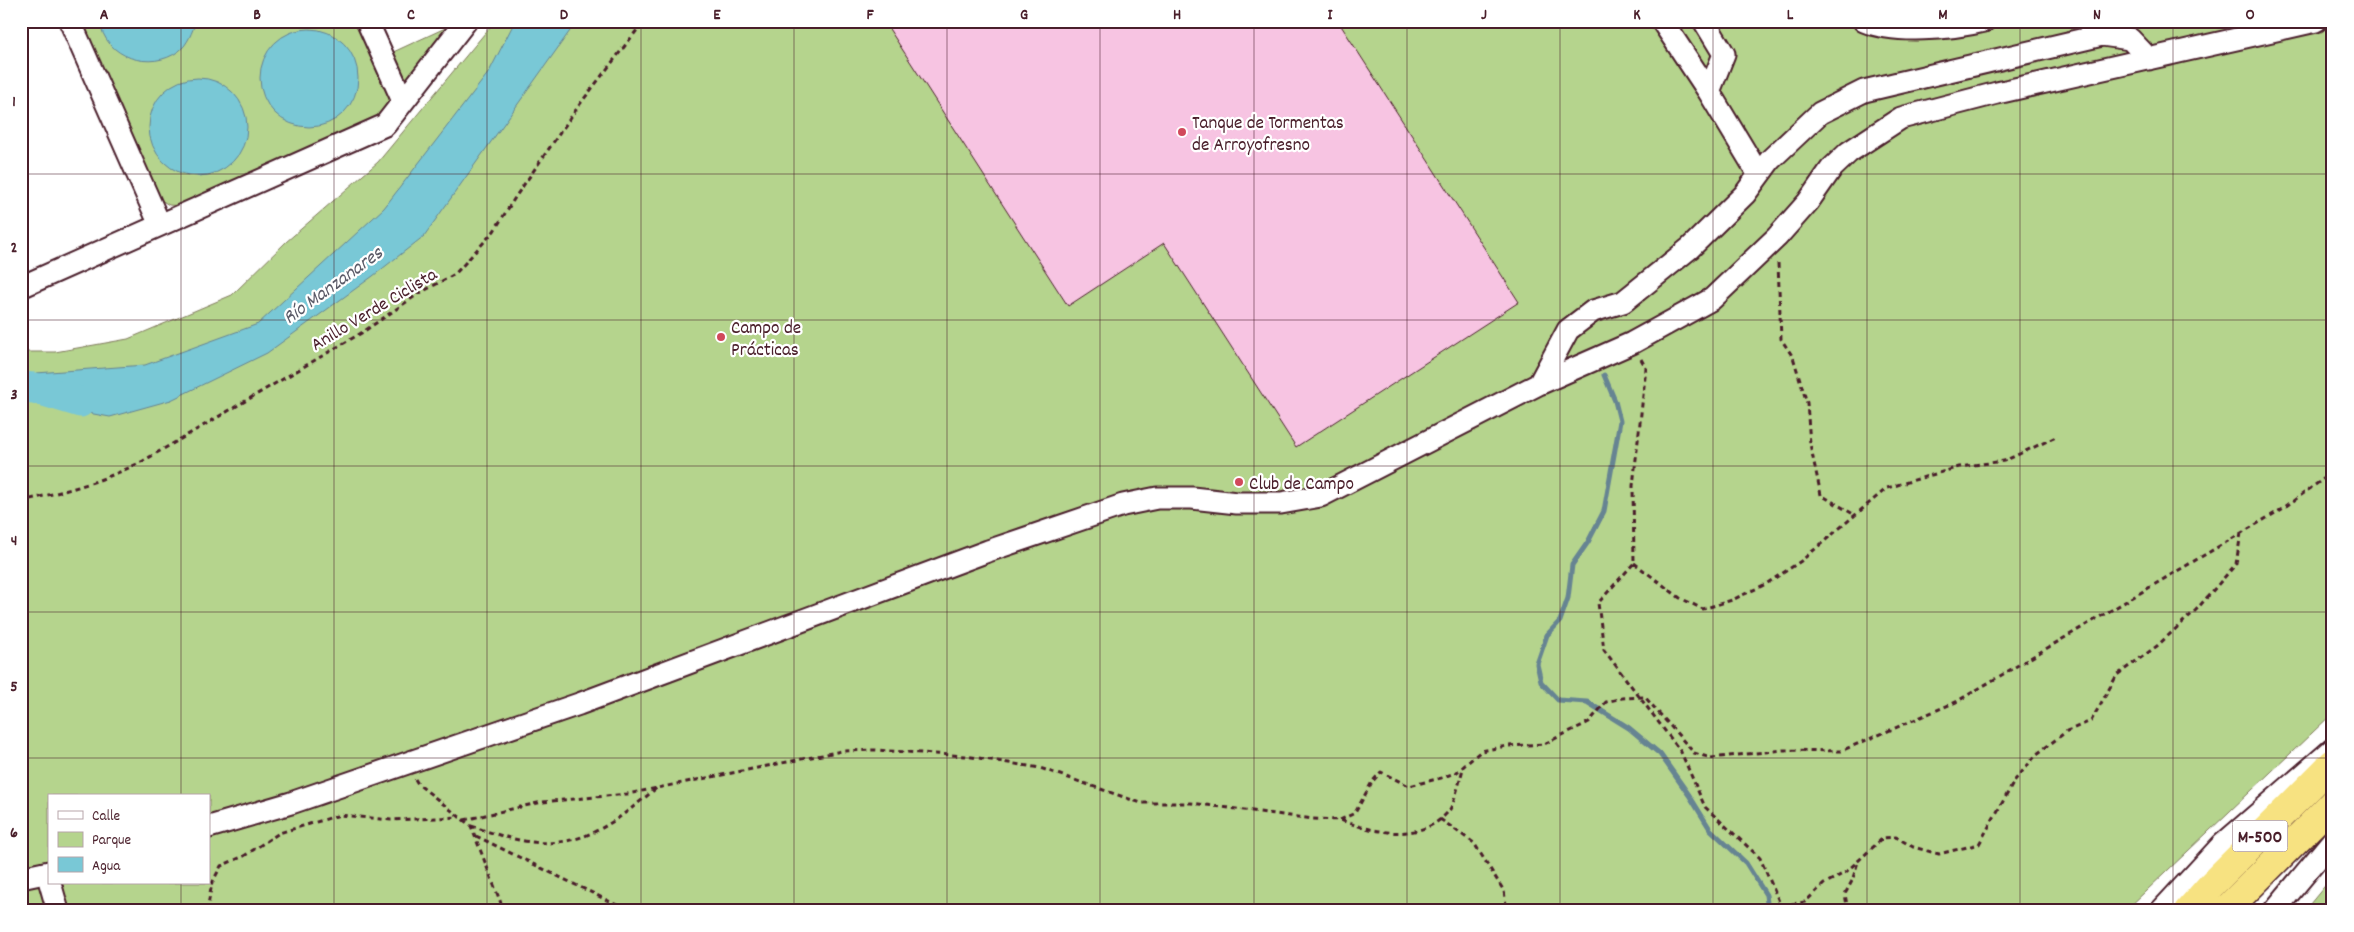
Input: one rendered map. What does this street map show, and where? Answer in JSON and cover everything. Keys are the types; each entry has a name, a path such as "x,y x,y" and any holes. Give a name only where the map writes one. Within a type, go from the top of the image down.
{"highway":[{"name":"M-500","path":"2188,911 2333,763"},
{"name":"M-500","path":"2225,911 2333,803"}],"lane":[{"path":"70,21 160,224"},
{"path":"367,21 403,101"},
{"path":"21,286 385,125 466,21"},
{"path":"1662,21 1709,92 1759,175"},
{"path":"1704,21 1724,54 1709,92"},
{"path":"1864,21 1916,29 1963,26 1984,21"},
{"path":"210,827 291,803 579,704 988,551 1123,505 1156,498 1281,503 1321,496 1539,384 1632,343 1712,299 1777,237 1808,202 1831,169 1849,152 1900,118 1997,93 2316,21"},
{"path":"1539,384 1568,330 1593,311 1623,302 1690,248 1745,194 1770,160 1820,113 1864,91 2102,35 2130,39 2149,59"},
{"name":"M-500","path":"2161,911 2222,845 2333,749"},
{"name":"M-500","path":"2274,911 2333,840"},
{"path":"21,878 48,877"},
{"path":"51,884 58,911"}],"path":[{"name":"Anillo Verde Ciclista","path":"21,501 87,486 115,476 363,332 418,294 455,274 494,232 516,196 557,140 580,104 644,21"},
{"path":"1777,237 1781,339 1792,357 1807,403 1810,444 1820,495 1856,515"},
{"path":"1632,343 1646,368 1633,486 1634,563 1598,602 1604,650 1682,752 1705,807 1760,858 1781,906"},
{"path":"1634,563 1680,598 1703,609 1732,600 1766,584 1801,561 1887,488 1959,467 2004,461 2056,437"},
{"path":"1340,820 1355,813 1372,782 1381,772 1410,786 1441,778 1463,768 1481,751 1507,746 1544,744 1589,722 1606,702 1622,698 1645,697 1694,753 1711,758 1782,750 1841,751 1956,702 2282,509 2333,472"},
{"path":"1747,911 1805,902 1824,884 1846,872 1883,838 1896,837 1912,847 1939,854 1979,844 2015,780 2037,754 2067,731 2091,721 2117,675 2157,646 2196,610 2236,564 2241,532"},
{"path":"464,820 542,802 627,794 842,751 875,750 944,753 1040,768 1142,803 1191,804 1313,819 1340,820 1364,829 1403,833 1431,827 1450,811 1463,768"},
{"path":"407,763 418,784 471,826 504,911"},
{"path":"471,826 519,840 552,842 586,837 616,822 660,786"},
{"path":"207,911 212,883 221,866 244,856 279,833 340,815 391,820 460,817"},
{"path":"1440,819 1474,843 1504,891 1508,911"},
{"path":"476,836 629,911 683,908 734,908 743,911"},
{"path":"1848,911 1845,894 1852,881 1859,860"}],"green space":[{"path":"80,21 356,21 390,92 388,102 383,112 372,120 181,206 169,205 161,200"},
{"name":"Club de Campo","path":"495,21 2333,21 2333,713 2125,911 21,911 21,352 55,352 128,339 232,295 286,242 378,162"},
{"path":"456,23 412,80 405,81 389,54"},
{"path":"2333,876 2333,911 2304,911 2305,910"}],"water":[{"path":"100,21 196,21 187,41 179,51 168,57 143,60 130,58 110,44 103,34"},
{"path":"515,21 577,21 424,236 373,276 267,353 171,400 110,417 44,405 36,373 145,365 258,324 384,208 489,72"},
{"path":"309,29 328,33 344,43 354,59 358,78 354,97 344,113 328,123 309,127 290,123 274,113 264,97 260,78 264,59 274,43 290,33"},
{"path":"198,78 217,82 233,92 243,108 247,127 243,146 233,162 217,172 198,176 179,172 163,162 153,146 149,127 153,108 163,92 179,82"}],"building":[{"name":"Tanque de Tormentas de Arroyofresno","path":"884,21 1338,21 1519,302 1296,447 1164,243 1068,306"}],"waterway":[{"path":"1604,375 1615,401 1620,421 1604,511 1588,542 1572,565 1568,598 1560,621 1547,635 1537,664 1541,682 1558,700 1587,702 1629,728 1660,754 1710,829 1746,863 1766,895 1768,911"},
{"name":"Río Manzanares","path":"21,387 34,388 80,402"}],"place":[{"name":"Tanque de Tormentas de Arroyofresno","path":"1182,132"},
{"name":"Campo de Prácticas","path":"721,337"},
{"name":"Club de Campo","path":"1239,482"}]}
